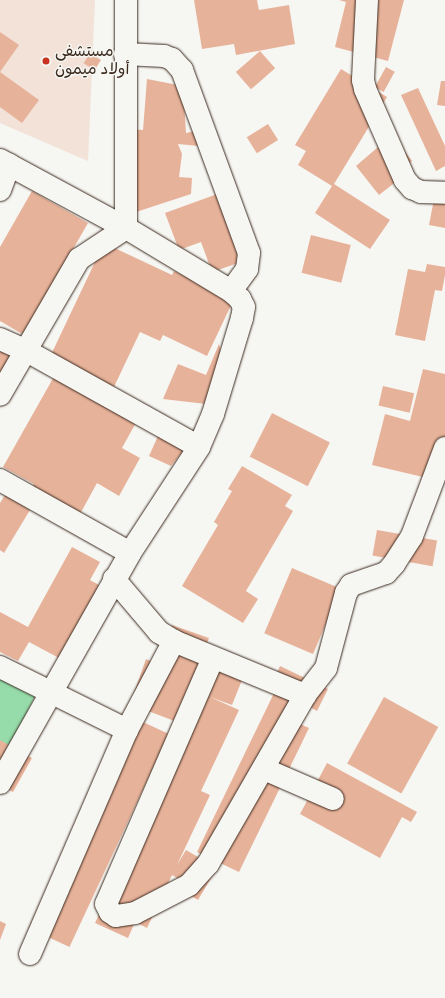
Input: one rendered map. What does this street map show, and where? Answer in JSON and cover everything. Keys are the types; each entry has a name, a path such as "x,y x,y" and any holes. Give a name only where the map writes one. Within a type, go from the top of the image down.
{"street":[{"path":"126,0 126,228"},
{"path":"367,0 363,80 366,89 405,180 412,188 421,192 445,193"},
{"path":"125,54 164,56 172,60 182,70 249,253 247,269 231,291"},
{"path":"0,190 5,163 126,228 231,291 240,299 244,307 213,414 199,447 114,579 0,783"},
{"path":"0,395 79,258 126,228"},
{"path":"0,339 25,350 199,447"},
{"path":"213,658 106,904 110,912 122,917 136,914 189,885 200,876 264,769 305,696 326,668 346,592 351,585 386,573 403,552 412,536 445,448"},
{"path":"0,480 130,553"},
{"path":"114,579 144,617 159,632 174,641 305,696"},
{"path":"30,954 127,730 174,641"},
{"path":"0,667 51,694 127,730"},
{"path":"264,769 333,800"}],"shaded area":[{"name":"مستشفى أولاد ميمون","path":"0,0 95,0 88,161 0,123"}],"green space":[{"path":"0,672 38,690 7,753 0,749"}],"building":[{"path":"194,0 257,0 259,10 289,5 295,44 236,55 234,44 202,49"},
{"path":"339,0 404,0 388,61 335,47 346,2"},
{"path":"0,32 19,45 0,72"},
{"path":"260,51 275,68 251,89 236,72"},
{"path":"90,53 101,60 95,70 84,63"},
{"path":"386,67 395,72 384,92 375,87"},
{"path":"341,69 387,97 334,184 390,220 370,249 315,213 332,186 298,165 306,151 295,145"},
{"path":"0,72 39,100 22,123 0,107"},
{"path":"147,79 183,86 186,133 196,131 199,146 178,144 182,154 179,177 192,178 191,194 133,213 129,129 143,130"},
{"path":"441,81 445,81 445,106 437,105"},
{"path":"418,88 445,146 445,166 436,171 401,95"},
{"path":"268,124 278,140 257,153 247,137"},
{"path":"392,135 412,161 403,168 407,173 379,195 356,166"},
{"path":"32,191 88,223 24,335 0,321 0,247"},
{"path":"220,193 244,261 212,272 201,242 179,250 165,213"},
{"path":"435,194 445,196 445,228 429,225"},
{"path":"311,235 351,245 341,283 302,273"},
{"path":"104,243 172,275 174,271 234,299 207,356 163,335 160,341 140,332 113,389 49,359"},
{"path":"427,264 445,267 445,275 442,291 435,290 425,341 395,335 408,269 425,272"},
{"path":"219,344 224,361 206,404 163,399 178,364 206,375"},
{"path":"0,350 10,355 0,375"},
{"path":"423,369 445,374 445,439 440,481 372,465 385,414 410,421"},
{"path":"56,373 138,419 122,448 140,458 119,496 97,483 79,516 31,488 34,484 3,467"},
{"path":"383,386 414,393 410,413 379,405"},
{"path":"272,413 330,443 308,486 250,457"},
{"path":"158,436 184,450 171,466 149,456"},
{"path":"242,466 292,495 285,506 293,511 246,591 258,599 243,623 182,586 218,525 214,522 232,491 228,489"},
{"path":"5,495 30,510 4,553 0,550 0,503"},
{"path":"377,530 437,541 433,566 372,556"},
{"path":"72,547 100,562 90,580 99,585 59,658 29,642 18,661 0,652 0,612 28,627"},
{"path":"292,568 341,589 313,654 264,633"},
{"path":"172,625 209,638 177,722 130,704 146,659 158,664"},
{"path":"221,654 248,665 232,705 210,697 239,710 201,791 210,795 177,865 186,850 217,868 198,900 183,891 187,884 172,875 147,928 135,922 128,938 95,923"},
{"path":"280,666 328,689 317,711 306,705 298,723 309,728 239,872 197,852 276,689 271,686"},
{"path":"384,697 438,727 401,794 347,763"},
{"path":"128,715 169,734 69,947 29,928"},
{"path":"0,740 32,758 13,792 3,787 0,791"},
{"path":"327,763 417,812 411,822 402,817 380,858 300,814"},
{"path":"0,921 6,924 0,940"}],"place":[{"name":"مستشفى أولاد ميمون","path":"46,61"}]}
